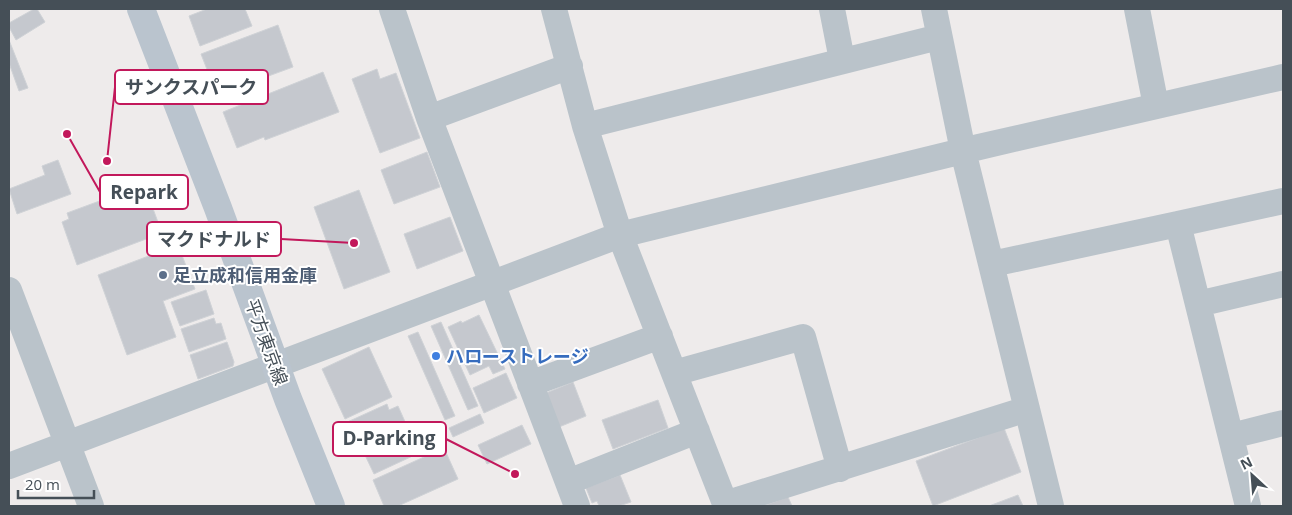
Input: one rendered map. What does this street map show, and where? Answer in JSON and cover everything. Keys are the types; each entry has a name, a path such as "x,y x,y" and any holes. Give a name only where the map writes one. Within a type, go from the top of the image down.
{"main road":[{"name":"平方東京線","path":"141,9 218,208 276,366 332,506"}],"street":[{"path":"554,9 585,126 620,235 726,505 1027,408"},
{"path":"832,9 842,60"},
{"path":"934,9 963,151 1052,506"},
{"path":"1137,9 1156,106"},
{"path":"399,11 429,118 577,506"},
{"path":"585,126 939,36"},
{"path":"429,118 570,66"},
{"path":"9,466 492,285 620,235 963,151 1283,76"},
{"path":"992,264 1283,201"},
{"path":"1178,224 1248,506"},
{"path":"1198,304 1283,284"},
{"path":"9,290 19,350 67,444 91,506"},
{"path":"530,384 660,336"},
{"path":"674,373 803,337 840,469"},
{"path":"1230,436 1283,423"},
{"path":"568,482 697,431"}],"building":[{"path":"37,9 45,22 16,40 9,27 9,23"},
{"path":"207,9 245,9 252,26 200,46 189,16"},
{"path":"278,25 293,67 217,95 201,54"},
{"path":"9,40 28,88 19,91 9,63"},
{"path":"377,69 380,79 396,73 420,138 380,153 352,79"},
{"path":"323,72 339,112 265,140 264,137 237,148 223,112"},
{"path":"427,152 440,187 394,204 381,170"},
{"path":"58,160 71,194 17,214 9,189 45,175 42,166"},
{"path":"151,182 159,203 152,206 162,233 77,265 62,222 69,219 67,213"},
{"path":"359,190 390,272 344,289 314,207"},
{"path":"450,217 463,251 417,269 404,234"},
{"path":"178,245 195,289 163,301 176,337 127,355 98,275"},
{"path":"206,290 214,314 180,326 171,302"},
{"path":"479,315 505,369 493,374 489,366 470,375 448,327"},
{"path":"214,318 216,324 221,323 226,339 189,352 181,329"},
{"path":"441,322 478,406 468,410 431,326"},
{"path":"418,332 455,416 445,420 408,336"},
{"path":"227,342 234,362 233,366 198,379 190,355"},
{"path":"369,347 392,397 345,419 322,369"},
{"path":"506,373 517,398 484,413 473,388"},
{"path":"573,382 586,416 559,427 546,393"},
{"path":"658,400 668,428 613,449 602,420"},
{"path":"387,404 389,410 398,406 419,453 374,474 364,453 357,456 343,424"},
{"path":"480,414 484,423 453,437 449,428"},
{"path":"522,425 531,444 487,464 478,445"},
{"path":"1004,428 1021,472 933,506 916,461"},
{"path":"444,448 458,479 398,506 384,506 373,480"},
{"path":"620,475 631,502 619,506 599,506 597,501 592,503 586,488"},
{"path":"1018,495 1023,506 989,506"},
{"path":"788,497 792,506 763,506"}],"place":[{"name":"Repark","path":"67,134"},
{"name":"サンクスパーク","path":"107,161"},
{"name":"マクドナルド","path":"354,243"},
{"name":"足立成和信用金庫","path":"163,275"},
{"name":"ハローストレージ","path":"436,356"},
{"name":"D-Parking","path":"515,474"}]}
